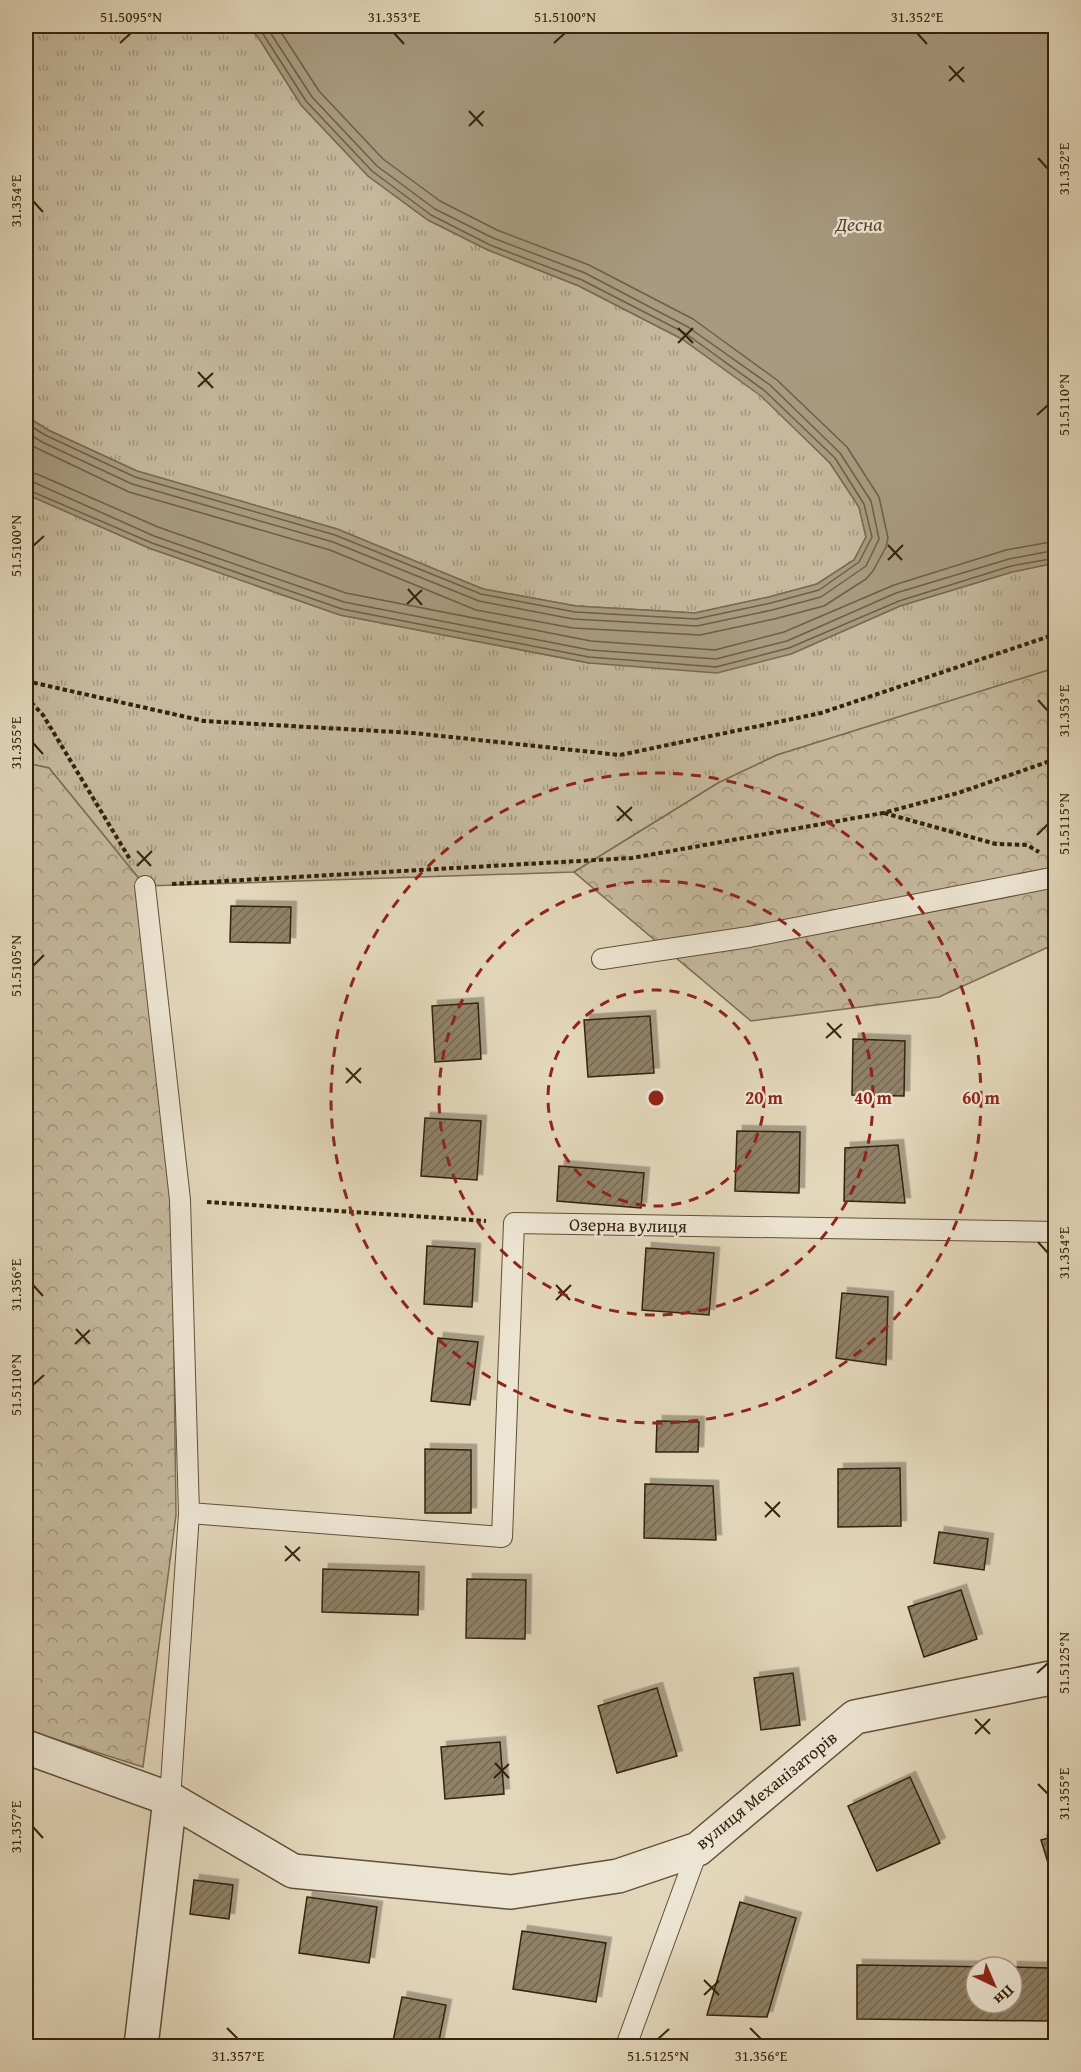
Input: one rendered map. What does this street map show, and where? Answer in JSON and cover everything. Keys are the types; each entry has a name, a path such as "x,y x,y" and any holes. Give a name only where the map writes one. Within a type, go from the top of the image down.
{"street":[{"name":"вулиця Механізаторів","path":"26,1747 170,1799 293,1871 511,1892 618,1876 698,1849 855,1717 1056,1677"},
{"path":"141,2046 170,1799"}],"lane":[{"path":"602,959 749,937 1056,877"},
{"path":"145,886 180,1200 189,1513 170,1799"},
{"path":"189,1513 502,1537 514,1223"},
{"name":"Озерна вулиця","path":"514,1223 1056,1232"},
{"path":"626,2046 698,1849"}],"path":[{"path":"26,681 204,721 413,733 620,755 821,712 1056,634"},
{"path":"26,697 43,715 145,886 632,858 883,813 958,793 1056,759"},
{"path":"883,813 996,844 1028,845 1046,855"},
{"path":"180,1200 514,1223"}],"green space":[{"path":"26,26 247,26 258,37 301,105 368,176 428,220 488,250 579,286 682,339 762,396 830,463 859,507 866,537 854,560 817,584 695,613 576,606 483,589 337,529 137,471 48,430 26,416"},
{"path":"26,494 149,548 340,615 589,663 791,654 900,606 1012,572 1055,563 1055,668 777,755 718,783 574,872 145,886 49,768 26,763"},
{"path":"1055,668 1055,944 939,997 751,1021 574,872 718,783 777,755"},
{"path":"26,763 49,768 145,886 172,1200 176,1515 143,1767 26,1730"}],"water":[{"name":"Десна","path":"247,26 1055,26 1055,563 1012,572 900,606 791,654 717,673 589,663 340,615 149,548 26,494 26,416 48,430 137,471 337,529 483,589 576,606 695,613 817,584 854,560 866,537 859,507 830,463 761,396 682,339 579,286 488,250 428,220 368,176 301,105 258,37"}],"building":[{"path":"231,906 291,907 290,943 230,942"},
{"path":"478,1003 481,1059 435,1062 432,1006"},
{"path":"650,1016 654,1073 588,1077 584,1020"},
{"path":"853,1039 905,1041 904,1096 852,1095"},
{"path":"425,1118 481,1121 477,1180 421,1176"},
{"path":"737,1131 800,1132 799,1193 735,1191"},
{"path":"898,1145 905,1203 844,1201 845,1148"},
{"path":"559,1166 644,1173 641,1208 557,1201"},
{"path":"427,1246 475,1249 472,1307 424,1304"},
{"path":"646,1248 714,1253 709,1315 642,1310"},
{"path":"842,1293 888,1297 886,1365 836,1358"},
{"path":"438,1338 478,1342 470,1405 431,1401"},
{"path":"657,1421 699,1422 698,1452 656,1452"},
{"path":"425,1449 471,1450 471,1513 425,1513"},
{"path":"900,1468 901,1526 838,1527 838,1469"},
{"path":"645,1484 713,1486 716,1540 644,1538"},
{"path":"939,1532 988,1539 984,1570 934,1563"},
{"path":"323,1569 419,1572 418,1615 322,1612"},
{"path":"467,1579 526,1580 525,1639 466,1638"},
{"path":"961,1590 977,1639 924,1657 908,1607"},
{"path":"793,1673 800,1725 761,1730 754,1678"},
{"path":"657,1688 677,1756 617,1773 598,1706"},
{"path":"500,1742 504,1794 445,1799 441,1747"},
{"path":"910,1777 940,1843 877,1871 848,1806"},
{"path":"1056,1836 1056,1881 1054,1882 1041,1840"},
{"path":"194,1880 233,1885 229,1919 190,1914"},
{"path":"307,1897 377,1907 369,1963 299,1953"},
{"path":"740,1902 796,1918 767,2017 707,2015"},
{"path":"522,1931 606,1943 596,2002 513,1989"},
{"path":"857,1965 964,1967 964,2015 1024,2015 1024,1967 1049,1968 1049,2021 857,2019"},
{"path":"402,1997 446,2005 438,2046 392,2046"},
{"path":"894,2045 894,2046 841,2046"}]}
